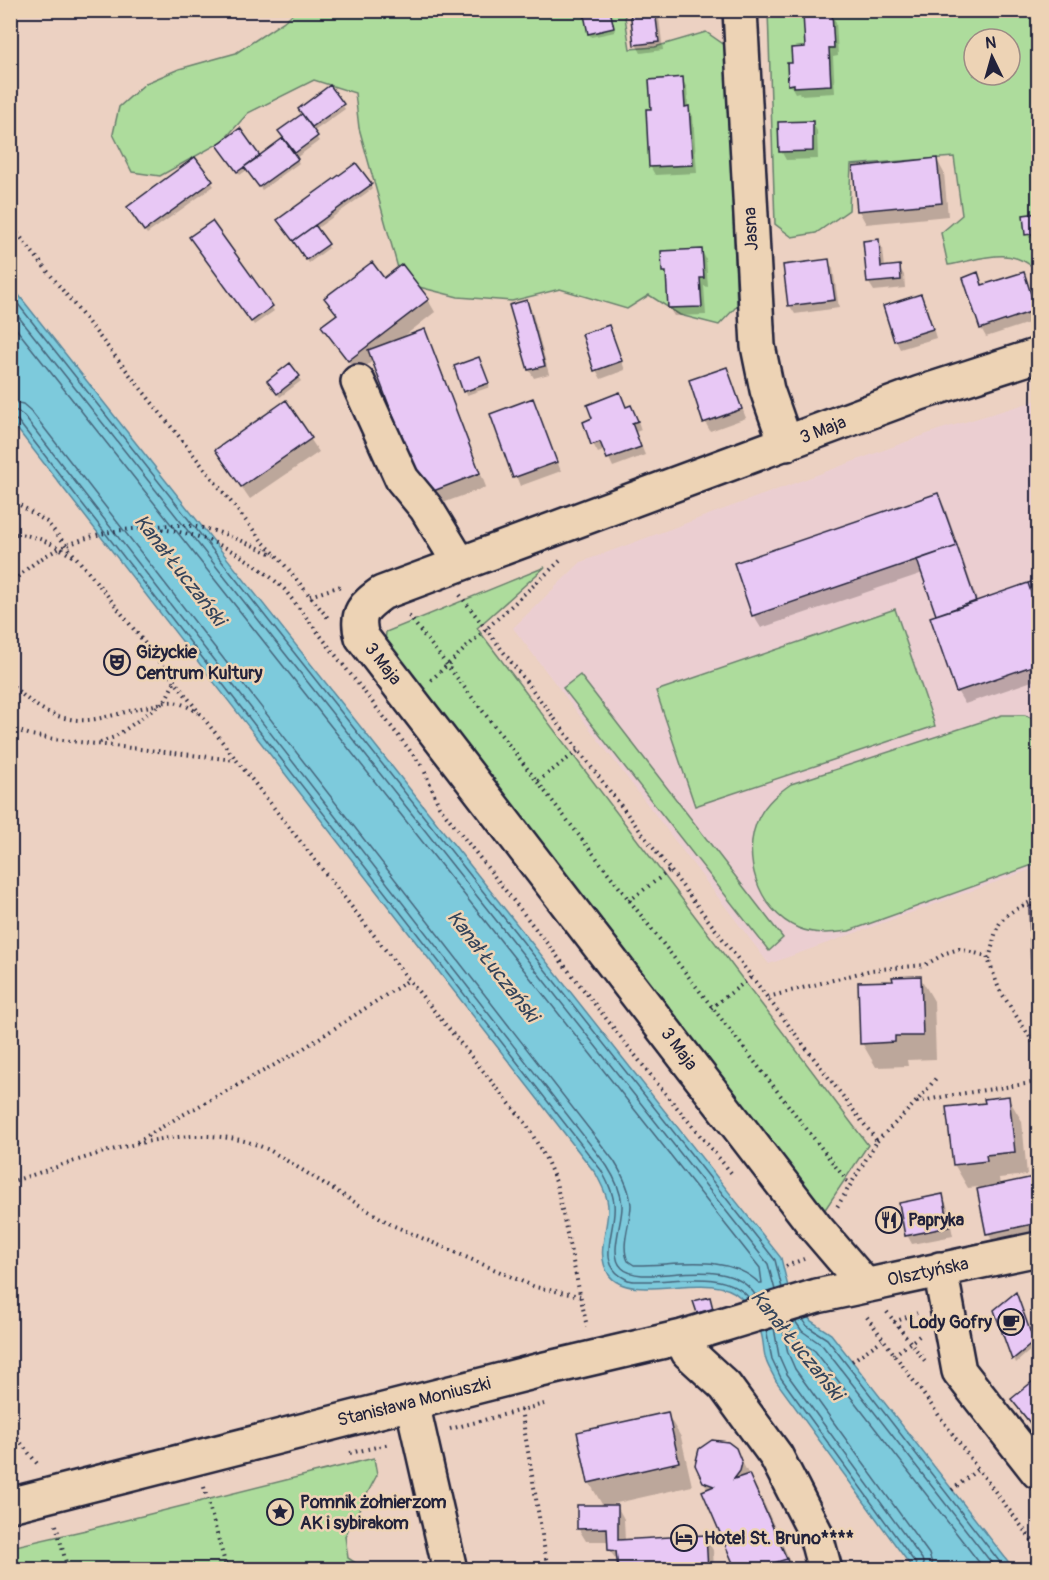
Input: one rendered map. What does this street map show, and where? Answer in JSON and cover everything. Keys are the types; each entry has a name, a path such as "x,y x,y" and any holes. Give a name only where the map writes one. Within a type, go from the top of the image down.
{"street":[{"name":"Jasna","path":"740,10 758,346 767,390 786,444"},
{"name":"3 Maja","path":"865,1285 810,1219 362,636 359,625 361,614 366,604 382,593 460,579 786,444 920,393 1038,355"},
{"path":"358,382 402,479 426,508 460,579"},
{"name":"Olsztyńska","path":"817,1296 1038,1249"},
{"path":"940,1269 959,1371 1038,1472"},
{"name":"Stanisława Moniuszki","path":"10,1505 682,1337 817,1296"},
{"path":"682,1337 687,1352 725,1386 776,1456 815,1532 825,1569"},
{"path":"412,1403 450,1569"}],"path":[{"path":"10,224 262,541 310,596"},
{"path":"10,499 47,522 526,1125 546,1159 556,1182 588,1331"},
{"path":"10,586 29,567 68,544 102,532 175,524 209,528 278,557"},
{"path":"148,528 199,537 238,553 267,573 284,589 422,766 444,813 660,1087 739,1182"},
{"path":"10,534 40,539 78,560"},
{"path":"412,700 446,665 565,557"},
{"path":"460,579 486,628 753,976 877,1142"},
{"path":"408,615 850,1185"},
{"path":"93,743 115,737 161,704 175,681"},
{"path":"10,682 20,693 47,712 78,720 95,719 172,702 201,714"},
{"path":"10,728 32,735 236,760"},
{"path":"538,782 579,750"},
{"path":"629,901 670,870"},
{"path":"989,960 999,923 1005,915 1038,900"},
{"path":"768,997 871,970 925,965 946,953 959,949 987,956 999,989 1038,1050"},
{"path":"711,1008 753,976"},
{"path":"134,1144 298,1052 409,980"},
{"path":"835,1211 877,1142 917,1102 936,1078"},
{"path":"917,1102 1038,1082"},
{"path":"10,1182 134,1144 190,1135 229,1137 256,1144 392,1225 535,1287 580,1296"},
{"path":"894,1322 910,1342 894,1355"},
{"path":"852,1361 882,1340 1038,1548"},
{"path":"520,1410 548,1569"},
{"path":"952,1490 978,1469"},
{"path":"204,1486 226,1569"},
{"path":"56,1523 68,1569"}],"shaded area":[{"path":"1038,400 1038,867 769,964 513,628 581,562 938,430"}],"green space":[{"path":"296,11 624,11 630,49 655,47 706,32 726,46 737,306 719,325 680,315 649,295 627,309 560,289 512,301 458,297 419,287 398,268 359,128 355,93 314,80 248,113 223,141 160,176 132,172 113,134 119,107 146,83 179,69 236,53"},
{"path":"768,11 1038,11 1038,271 1028,263 1006,256 984,257 948,265 941,233 962,215 954,157 851,165 849,210 816,233 792,237 775,224"},
{"path":"545,567 477,628 868,1145 822,1214 385,642 386,632"},
{"path":"895,609 935,726 695,806 656,691"},
{"path":"580,675 783,938 769,951 563,688"},
{"path":"1002,715 1025,715 1038,721 1038,863 849,931 824,933 804,930 784,920 772,909 756,880 751,848 759,817 777,794 791,784"},
{"path":"374,1458 377,1475 345,1536 348,1558 365,1569 11,1569 11,1547"}],"water":[{"name":"Kanał Łuczański","path":"10,284 781,1258 788,1287 811,1321 831,1334 1014,1569 913,1569 776,1381 766,1360 758,1324 740,1297 727,1289 711,1286 635,1287 620,1284 609,1275 603,1259 608,1204 596,1174 11,421"}],"building":[{"path":"583,10 610,10 614,28 588,34"},
{"path":"630,10 655,10 659,42 634,45"},
{"path":"832,12 834,48 829,48 831,85 794,87 794,84 788,85 787,63 792,63 791,48 805,47 803,14"},
{"path":"683,77 685,107 689,106 693,165 649,167 646,109 651,109 649,80"},
{"path":"330,85 344,104 312,127 298,109"},
{"path":"302,114 318,136 295,153 278,131"},
{"path":"813,121 813,151 779,152 778,122"},
{"path":"240,128 260,156 237,172 217,145"},
{"path":"283,138 298,159 259,187 244,167"},
{"path":"195,157 213,181 144,231 127,207"},
{"path":"937,158 942,203 857,211 853,167"},
{"path":"356,163 372,184 293,241 277,220"},
{"path":"1038,213 1038,233 1025,235 1023,215"},
{"path":"212,221 273,306 251,322 189,237"},
{"path":"315,225 329,244 306,260 293,241"},
{"path":"879,239 881,267 900,265 901,280 867,283 863,241"},
{"path":"702,249 704,278 700,278 702,307 668,308 666,272 662,272 661,251"},
{"path":"829,259 835,300 788,306 783,265"},
{"path":"372,262 384,278 402,264 429,299 348,361 321,326 337,314 324,298"},
{"path":"978,272 982,285 1024,272 1036,310 980,329 963,278"},
{"path":"921,294 933,329 894,341 883,306"},
{"path":"527,300 545,366 528,370 509,305"},
{"path":"609,325 622,361 594,371 582,334"},
{"path":"425,329 480,473 423,495 368,350"},
{"path":"479,357 489,383 463,392 454,366"},
{"path":"290,363 300,376 277,394 267,381"},
{"path":"727,367 742,409 703,423 689,380"},
{"path":"620,392 626,407 631,405 638,421 632,423 641,447 607,459 600,442 591,445 583,422 592,418 587,405"},
{"path":"533,398 557,462 513,478 490,414"},
{"path":"286,400 312,438 241,487 215,450"},
{"path":"938,493 957,546 752,616 734,563"},
{"path":"957,546 976,602 936,615 917,560"},
{"path":"1038,580 1038,613 1028,583"},
{"path":"1028,583 1038,613 1038,664 956,692 930,617"},
{"path":"1029,906 1038,906 1038,967 1031,968"},
{"path":"921,976 923,1036 895,1036 895,1042 860,1044 858,982 893,981 892,977"},
{"path":"1009,1096 1015,1152 986,1155 987,1161 953,1165 946,1107 985,1103 984,1099"},
{"path":"1038,1176 1038,1223 986,1234 977,1189"},
{"path":"943,1194 949,1227 905,1236 899,1203"},
{"path":"1016,1292 1034,1342 1012,1360 994,1310"},
{"path":"710,1297 713,1309 697,1313 693,1301"},
{"path":"1038,1377 1038,1433 1011,1399"},
{"path":"668,1412 679,1462 588,1483 577,1432"},
{"path":"712,1440 728,1442 736,1448 742,1463 734,1479 749,1474 787,1559 751,1570 736,1570 702,1491 714,1486 703,1482 695,1465 699,1449"},
{"name":"Hotel St. Bruno****","path":"577,1505 618,1505 618,1540 706,1535 708,1570 618,1570 616,1551 608,1550 607,1528 577,1529"},
{"path":"787,1559 790,1570 751,1570"}],"place":[{"name":"Giżyckie Centrum Kultury","path":"117,662"},
{"name":"Papryka","path":"889,1220"},
{"name":"Lody Gofry","path":"1011,1322"},
{"name":"Pomnik żołnierzom AK i sybirakom","path":"280,1512"},
{"name":"Hotel St. Bruno****","path":"684,1538"}]}
